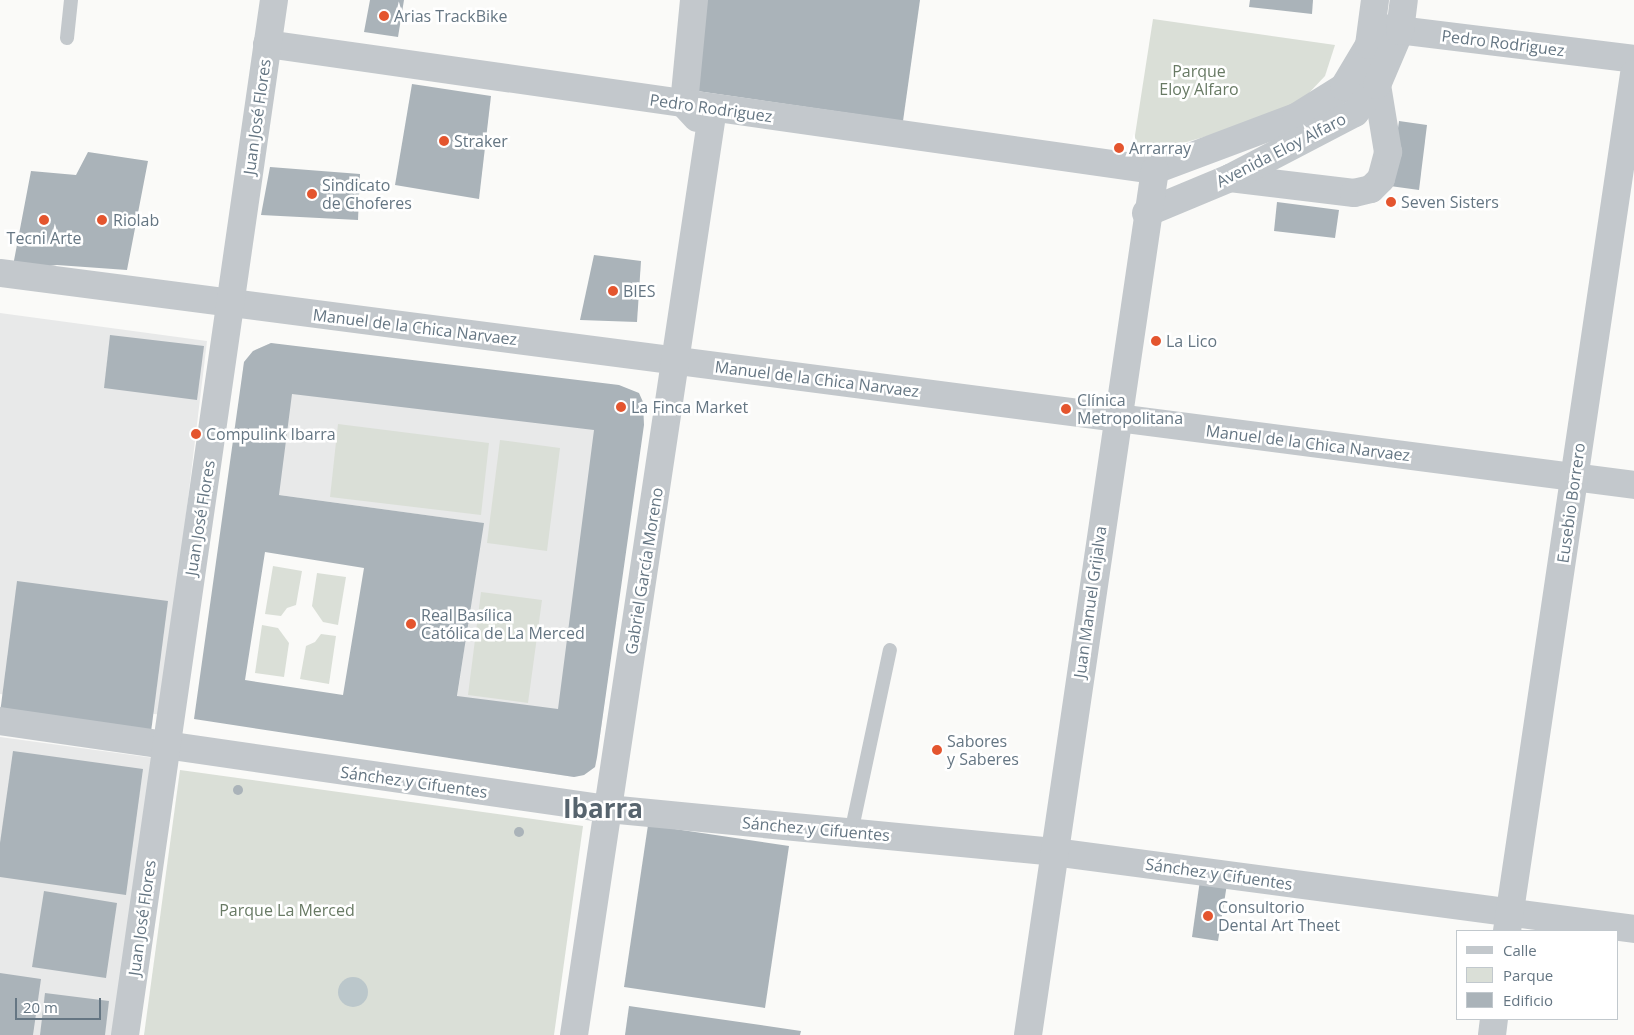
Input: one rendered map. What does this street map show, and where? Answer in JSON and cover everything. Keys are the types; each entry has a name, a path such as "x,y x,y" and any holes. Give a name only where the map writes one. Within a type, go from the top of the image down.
{"street":[{"name":"Juan José Flores","path":"125,1035 165,746 274,0"},
{"path":"694,0 684,104 711,120"},
{"name":"Avenida Eloy Alfaro","path":"1155,170 1296,117 1344,87 1369,45 1375,0"},
{"name":"Avenida Eloy Alfaro","path":"1146,213 1230,178 1326,131 1356,113 1377,85 1400,31 1404,0"},
{"name":"Pedro Rodriguez","path":"1372,27 1634,59"},
{"name":"Pedro Rodriguez","path":"267,44 684,104"},
{"name":"Eusebio Borrero","path":"1508,922 1634,74"},
{"path":"1230,178 1354,194 1371,188 1381,179 1388,152 1377,85"},
{"name":"Pedro Rodriguez","path":"711,120 1155,170"},
{"name":"Gabriel García Moreno","path":"574,1035 711,120"},
{"name":"Juan Manuel Grijalva","path":"1028,1035 1146,213 1155,170"},
{"name":"Manuel de la Chica Narvaez","path":"0,273 1634,485"},
{"name":"Sánchez y Cifuentes","path":"0,722 608,809 1054,852 1508,922 1634,929"},
{"path":"1492,1035 1494,1020"}],"lane":[{"path":"67,38 71,0"},
{"path":"852,832 890,650"}],"shaded area":[{"path":"0,313 207,341 162,715 0,694"},
{"path":"271,343 641,436 595,767 584,775 574,777 448,758 483,523 229,488 244,362 253,351"},
{"path":"0,737 154,758 114,1035 0,1035"},
{"path":"353,977 364,981 368,992 364,1003 353,1007 342,1003 338,992 342,981"}],"green space":[{"name":"Parque Eloy Alfaro","path":"1153,19 1335,45 1325,76 1307,95 1274,117 1183,143 1133,148"},
{"path":"338,424 489,443 481,515 330,497"},
{"path":"500,440 560,448 547,551 487,543"},
{"path":"273,566 302,571 296,605 287,608 281,616 265,614"},
{"path":"317,573 346,577 338,625 323,622 312,606"},
{"path":"481,592 542,600 528,703 468,695"},
{"path":"262,625 278,628 289,643 284,677 255,673"},
{"path":"321,634 336,636 329,684 300,679 306,646 315,642"},
{"name":"Parque La Merced","path":"180,770 583,826 554,1035 144,1035"}],"building":[{"name":"Arias TrackBike","path":"370,0 404,0 398,37 364,32"},
{"path":"703,0 920,0 903,121 690,90"},
{"path":"1250,0 1313,0 1312,14 1249,7"},
{"name":"Straker","path":"412,84 491,96 479,199 395,185"},
{"path":"1399,121 1427,125 1419,190 1390,186"},
{"name":"Riolab","path":"88,152 148,161 127,270 57,265 12,271 31,171 76,175"},
{"name":"Sindicato de Choferes","path":"270,167 360,174 358,220 261,215"},
{"path":"1277,202 1339,210 1335,238 1274,231"},
{"name":"BIES","path":"594,255 641,261 637,322 580,320"},
{"path":"110,335 204,346 197,400 104,388"},
{"path":"271,343 619,385 639,393 643,402 644,425 595,767 584,775 574,777 194,719 244,362 253,351","holes":["292,394 594,430 558,709 457,696 484,523 279,495","265,552 364,568 343,695 245,680"]},
{"path":"17,581 168,601 151,732 0,713"},
{"path":"13,751 143,769 126,895 0,877 0,843"},
{"path":"236,785 240,785 243,790 242,794 236,795 233,792 233,788"},
{"path":"648,825 789,846 765,1008 624,987"},
{"path":"517,827 521,827 524,832 523,836 517,837 514,834 514,830"},
{"name":"Consultorio Dental Art Theet","path":"1200,880 1227,884 1218,941 1192,937"},
{"path":"44,891 117,903 106,978 32,967"},
{"path":"0,973 41,979 33,1035 0,1035"},
{"path":"45,993 109,1001 105,1035 40,1035"},
{"path":"629,1006 801,1031 800,1035 625,1035"}],"place":[{"name":"Arias TrackBike","path":"384,16"},
{"name":"Straker","path":"444,141"},
{"name":"Arrarray","path":"1119,148"},
{"name":"Sindicato de Choferes","path":"312,194"},
{"name":"Seven Sisters","path":"1391,202"},
{"name":"Tecni Arte","path":"44,220"},
{"name":"Riolab","path":"102,220"},
{"name":"BIES","path":"613,291"},
{"name":"La Lico","path":"1156,341"},
{"name":"La Finca Market","path":"621,407"},
{"name":"Clínica Metropolitana","path":"1066,409"},
{"name":"Compulink Ibarra","path":"196,434"},
{"name":"Real Basílica Católica de La Merced","path":"411,624"},
{"name":"Sabores y Saberes","path":"937,750"},
{"name":"Consultorio Dental Art Theet","path":"1208,916"}],"district":[{"name":"Ibarra","path":"603,809"}]}
